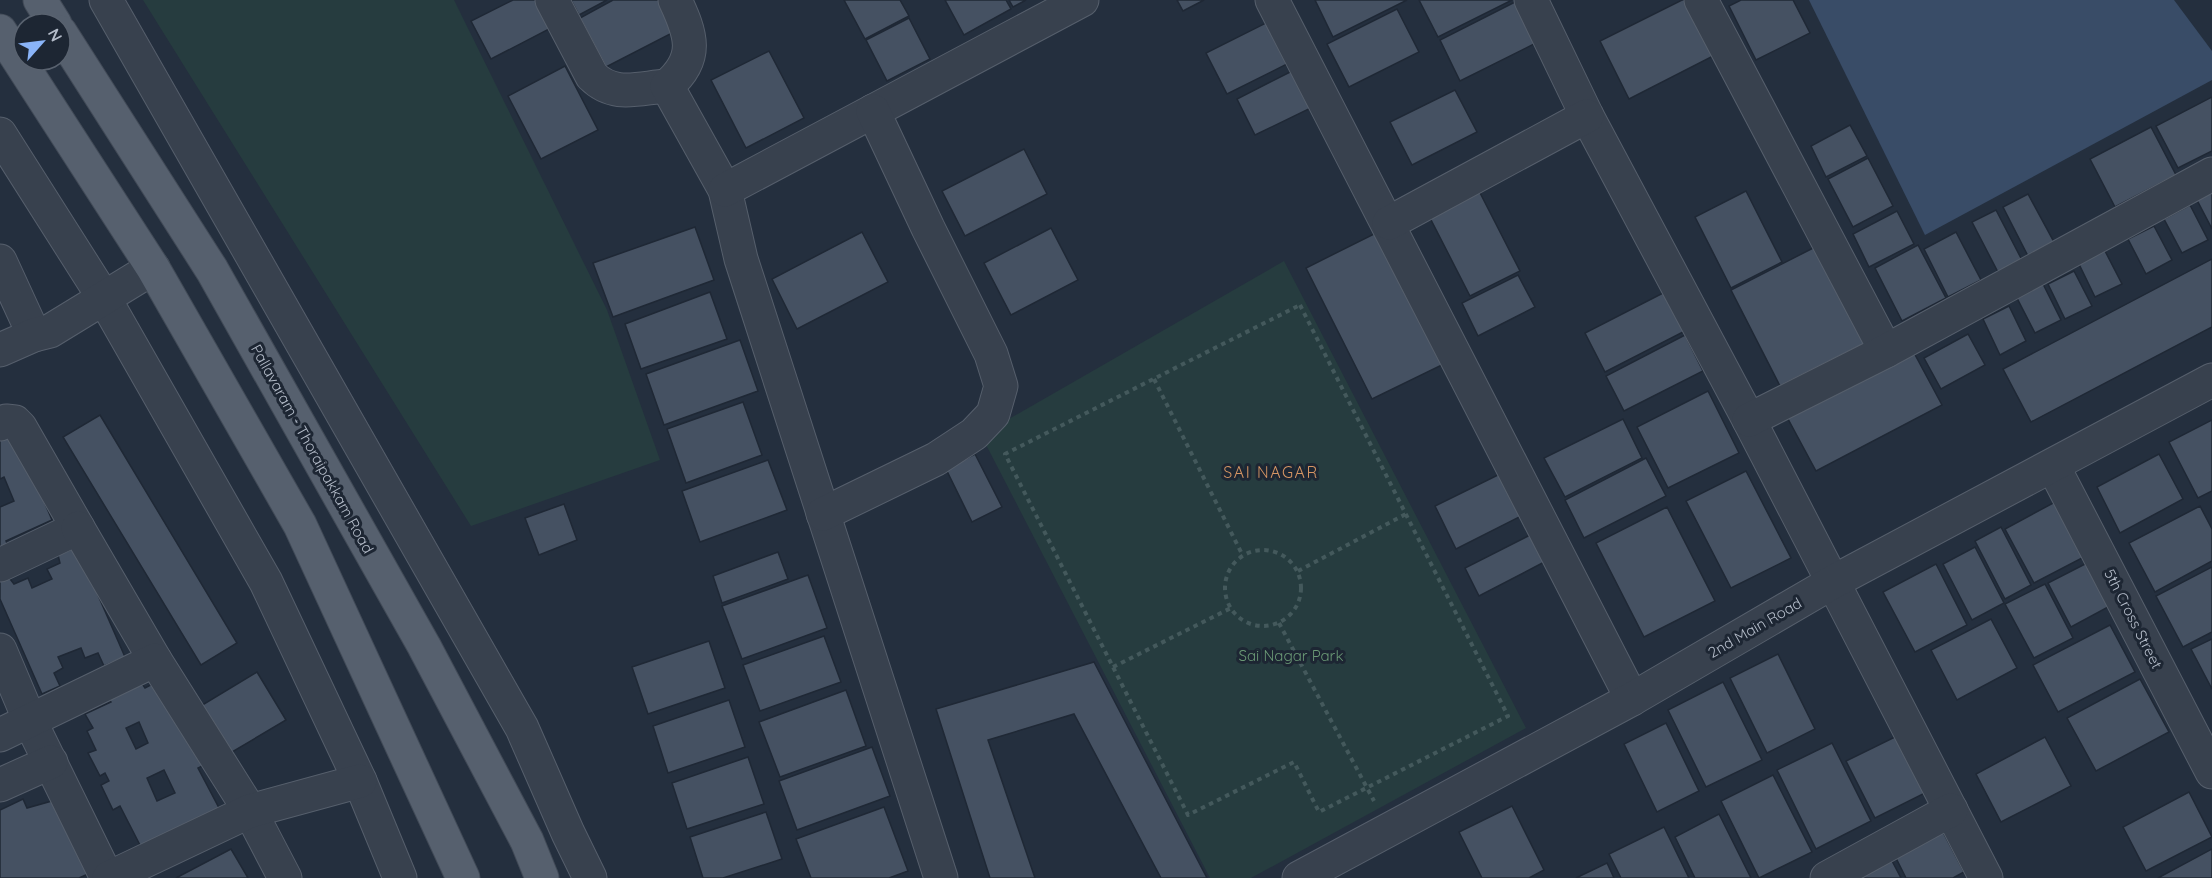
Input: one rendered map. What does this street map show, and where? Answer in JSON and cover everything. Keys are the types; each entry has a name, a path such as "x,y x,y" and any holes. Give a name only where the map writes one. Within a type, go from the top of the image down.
{"main road":[{"path":"0,31 153,268 300,525 463,878"},
{"name":"Pallavaram - Thoraipakkam Road","path":"72,51 212,270 424,646 526,842 542,878"}],"street":[{"path":"106,0 522,728 590,878"},
{"path":"552,0 592,76 609,89 622,91 667,86 685,66 690,48 688,28 675,0"},
{"path":"725,190 1082,0"},
{"path":"1272,0 1632,699"},
{"path":"1531,0 1587,116 1749,420 1986,878"},
{"path":"1701,0 1886,351"},
{"path":"667,86 725,190 741,260 941,878"},
{"path":"824,514 936,459 974,434 993,414 1000,386 991,354 873,111"},
{"path":"1389,224 1587,116"},
{"path":"0,134 104,298 266,582 364,791 400,878"},
{"path":"1749,420 1886,351 2212,174"},
{"path":"0,261 34,336"},
{"path":"0,350 50,331 153,268"},
{"name":"2nd Main Road","path":"1299,878 1632,699 1833,582 2212,380"},
{"path":"0,424 6,421 15,422 20,427 155,660 256,822 285,878"},
{"name":"5th Cross Street","path":"2053,466 2212,772"},
{"path":"0,566 78,528"},
{"path":"0,650 30,721 108,878 256,822 364,791"},
{"path":"0,735 155,660"},
{"path":"0,785 51,762"},
{"path":"1827,878 1951,810"}],"path":[{"path":"1300,305 1508,716 1319,812 1294,762 1188,815 1005,454 1154,379 1300,305"},
{"path":"1154,379 1244,556"},
{"path":"1298,571 1406,514"},
{"path":"1262,549 1276,552 1289,560 1298,571 1301,595 1297,607 1290,617 1280,623 1268,627 1255,626 1243,621 1226,599 1225,585 1228,572 1236,560 1249,552 1262,549"},
{"path":"1113,667 1231,608"},
{"path":"1280,623 1390,831"}],"green space":[{"path":"143,0 454,0 607,310 660,460 471,526"},
{"name":"Sai Nagar Park","path":"1284,261 1526,728 1251,878 1210,878 981,435"}],"water":[{"path":"1809,0 2174,0 2212,51 2212,80 1925,235"}],"building":[{"path":"513,0 539,0 553,27 491,59 471,21"},
{"path":"571,0 607,0 579,15"},
{"path":"613,0 660,0 676,31 606,67 580,18"},
{"path":"844,0 900,0 909,16 865,39"},
{"path":"945,0 1006,0 1011,9 964,35"},
{"path":"1009,0 1026,0 1013,7"},
{"path":"1177,0 1204,0 1183,11"},
{"path":"1315,0 1407,0 1333,37"},
{"path":"1419,0 1512,0 1438,37"},
{"path":"1682,0 1694,0 1721,52 1629,99 1600,41"},
{"path":"1741,0 1793,0 1810,33 1756,60 1729,6"},
{"path":"1517,1 1538,42 1460,81 1440,40"},
{"path":"1397,9 1419,52 1349,87 1327,44"},
{"path":"909,18 930,59 887,81 866,40"},
{"path":"1276,18 1297,59 1227,94 1206,53"},
{"path":"769,51 804,118 746,148 711,80"},
{"path":"565,66 598,130 541,159 508,96"},
{"path":"1296,69 1315,106 1255,135 1237,99"},
{"path":"1455,90 1477,132 1412,165 1390,122"},
{"path":"2212,97 2212,151 2178,168 2156,126"},
{"path":"1850,125 1867,156 1826,177 1811,146"},
{"path":"2151,127 2176,175 2115,207 2090,159"},
{"path":"1024,149 1047,194 965,236 942,191"},
{"path":"1868,158 1893,206 1853,227 1828,179"},
{"path":"1477,187 1520,271 1470,296 1427,212"},
{"path":"1746,191 1782,262 1731,288 1695,217"},
{"path":"2212,192 2212,229 2197,200"},
{"path":"2028,194 2055,244 2029,258 2003,207"},
{"path":"2190,205 2208,240 2182,253 2164,219"},
{"path":"1996,210 2024,264 2000,276 1972,222"},
{"path":"1897,211 1914,244 1869,267 1853,234"},
{"path":"2154,226 2172,260 2146,274 2128,239"},
{"path":"695,227 714,280 613,317 593,263"},
{"path":"1051,228 1078,280 1011,315 984,263"},
{"path":"1380,231 1446,363 1372,399 1306,268"},
{"path":"862,232 888,282 797,329 772,279"},
{"path":"1956,232 1981,280 1948,297 1924,249"},
{"path":"1823,243 1872,340 1780,386 1731,290"},
{"path":"1918,245 1946,298 1902,321 1875,268"},
{"path":"2104,249 2122,284 2095,297 2078,262"},
{"path":"2212,259 2212,327 2031,422 2003,369"},
{"path":"2074,271 2092,306 2065,319 2048,284"},
{"path":"1518,275 1535,307 1478,336 1462,303"},
{"path":"2043,284 2061,320 2035,333 2017,298"},
{"path":"710,292 727,339 641,369 625,324"},
{"path":"1665,292 1685,331 1605,372 1585,333"},
{"path":"2009,306 2026,341 2000,355 1983,319"},
{"path":"1968,334 1985,365 1941,389 1924,358"},
{"path":"1685,335 1703,371 1624,411 1606,376"},
{"path":"740,340 758,391 664,425 646,374"},
{"path":"1913,351 1942,405 1816,471 1787,417"},
{"path":"1708,391 1739,453 1668,488 1637,427"},
{"path":"743,402 762,455 686,483 667,429"},
{"path":"100,415 237,643 201,665 63,437"},
{"path":"1623,419 1642,458 1565,497 1544,458"},
{"path":"2212,420 2212,491 2198,498 2169,442"},
{"path":"17,428 52,520 6,541 8,546 0,549 0,507 14,501 4,477 0,479 0,436"},
{"path":"975,454 1002,507 972,522 946,469"},
{"path":"2159,454 2183,499 2120,533 2097,487"},
{"path":"1646,458 1666,496 1584,538 1565,500"},
{"path":"768,460 787,510 700,542 682,491"},
{"path":"1508,470 1529,512 1456,549 1435,506"},
{"path":"1746,471 1791,558 1731,588 1686,501"},
{"path":"2055,502 2084,557 2034,583 2005,529"},
{"path":"564,504 577,540 539,555 525,518"},
{"path":"2200,506 2212,529 2212,561 2155,592 2129,543"},
{"path":"1667,507 1715,601 1644,637 1596,543"},
{"path":"2001,527 2031,585 2005,599 1975,541"},
{"path":"1538,531 1552,558 1479,596 1465,568"},
{"path":"77,547 125,657 104,666 98,653 85,658 81,648 58,657 63,668 54,673 60,686 42,694 0,599 0,578 7,575 14,584 28,578 32,588 52,579 47,569 60,563 58,555"},
{"path":"1975,547 2004,603 1972,620 1943,564"},
{"path":"778,552 788,579 722,603 713,576"},
{"path":"2087,563 2110,606 2071,627 2048,583"},
{"path":"1936,564 1967,625 1915,652 1883,592"},
{"path":"2212,567 2212,632 2183,647 2156,596"},
{"path":"808,575 827,628 742,659 722,606"},
{"path":"2045,584 2073,638 2034,658 2005,604"},
{"path":"1991,619 2017,668 1957,700 1931,650"},
{"path":"2110,625 2135,672 2058,712 2033,665"},
{"path":"824,636 841,682 760,711 743,665"},
{"path":"2212,639 2212,689 2191,649"},
{"path":"709,641 725,688 648,714 632,667"},
{"path":"1778,654 1815,729 1767,753 1730,678"},
{"path":"1094,662 1207,878 1161,878 1074,714 988,740 1035,878 990,878 936,709"},
{"path":"257,672 286,720 227,755 199,707"},
{"path":"162,679 210,762 198,768 219,808 141,847 120,806 113,810 101,785 109,781 105,773 100,776 88,753 96,750 87,731 93,728 85,714 111,702 108,698 141,682 145,688","holes":["139,722 148,743 136,749 126,728","164,770 175,793 157,801 147,778"]},
{"path":"2140,679 2169,732 2096,771 2067,718"},
{"path":"1723,682 1762,760 1706,787 1668,710"},
{"path":"846,690 866,746 780,777 759,722"},
{"path":"729,700 745,747 668,773 653,726"},
{"path":"1666,723 1699,791 1657,812 1624,744"},
{"path":"1901,734 1929,791 1875,818 1846,761"},
{"path":"2045,737 2071,786 2001,822 1976,774"},
{"path":"1832,743 1871,821 1816,849 1777,770"},
{"path":"872,747 890,796 797,830 779,781"},
{"path":"748,757 764,804 687,829 672,783"},
{"path":"1773,775 1812,852 1759,878 1721,801"},
{"path":"2189,792 2212,837 2146,871 2123,827"},
{"path":"23,799 27,808 59,799 95,871 79,878 0,878 0,810"},
{"path":"1512,806 1544,870 1529,878 1482,878 1459,832"},
{"path":"884,807 908,871 889,878 811,878 796,839"},
{"path":"766,812 782,859 723,878 703,878 690,837"},
{"path":"1719,814 1751,878 1695,878 1675,837"},
{"path":"1664,827 1689,878 1621,878 1609,854"},
{"path":"1943,832 1964,872 1953,878 1906,878 1895,856"},
{"path":"231,849 248,878 176,878"},
{"path":"2212,849 2212,878 2158,878"},
{"path":"1891,859 1901,878 1852,878"},
{"path":"1607,863 1614,878 1576,878"}],"district":[{"name":"SAI NAGAR","path":"1271,472"}]}
